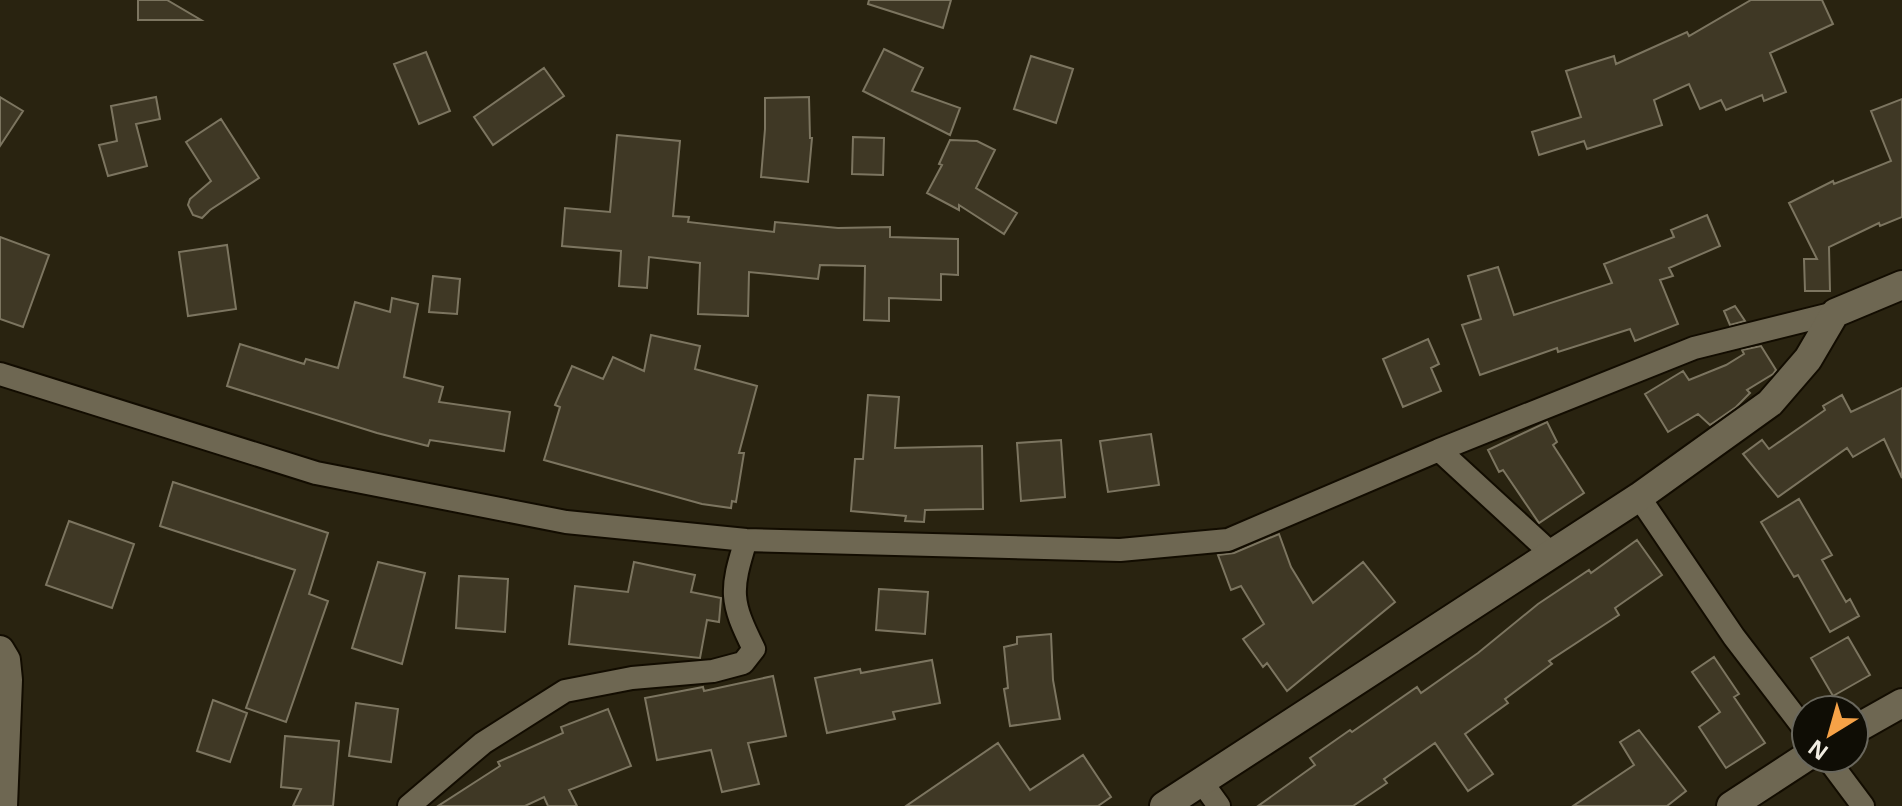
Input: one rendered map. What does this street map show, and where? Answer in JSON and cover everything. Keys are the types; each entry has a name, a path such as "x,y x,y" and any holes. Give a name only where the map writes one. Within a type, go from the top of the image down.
{"street":[{"path":"0,374 316,473 566,522 746,540 1120,550 1228,540 1439,450 1694,348 1835,313 1902,285"},
{"path":"1164,806 1639,497 1770,403 1808,359 1835,313"},
{"path":"1439,450 1552,554"},
{"path":"1639,497 1734,637 1790,710"},
{"path":"409,806 483,743 565,691 632,678 713,671 743,663 754,649 737,614 734,578 746,540"},
{"path":"0,650 6,660 8,680 3,806"},
{"path":"1870,721 1902,703"},
{"path":"1731,806 1790,767"},
{"path":"1839,774 1863,806"},
{"path":"1201,781 1219,806"}],"building":[{"path":"138,0 167,0 201,20 138,20"},
{"path":"869,0 951,0 943,28 868,4"},
{"path":"1751,0 1822,0 1833,24 1770,53 1786,92 1764,101 1762,95 1726,110 1721,100 1700,109 1689,84 1654,100 1662,125 1587,149 1584,141 1539,155 1532,132 1581,117 1566,71 1614,56 1616,64 1687,32 1689,36"},
{"path":"884,49 923,68 912,91 960,108 950,135 863,91"},
{"path":"426,52 450,111 419,124 394,64"},
{"path":"1031,56 1073,69 1056,123 1014,109"},
{"path":"544,68 564,96 493,145 474,117"},
{"path":"0,97 23,111 0,146"},
{"path":"156,97 160,119 136,124 147,166 108,176 99,145 117,141 111,106"},
{"path":"809,97 812,138 808,182 761,177 765,98"},
{"path":"1902,99 1902,217 1880,226 1879,223 1829,247 1830,291 1805,291 1804,259 1817,259 1789,203 1833,181 1834,184 1891,161 1871,111"},
{"path":"221,119 259,178 202,218 193,215 188,205 190,199 211,181 186,142"},
{"path":"617,135 680,141 673,216 689,217 688,222 774,232 775,222 838,228 890,227 890,237 958,239 958,275 941,274 941,300 889,298 889,321 864,320 865,266 820,265 818,279 749,272 748,316 698,314 700,263 649,257 647,288 619,286 621,251 562,246 565,208 610,212"},
{"path":"853,137 884,138 883,175 852,174"},
{"path":"950,140 977,141 995,150 976,188 1017,213 1004,234 959,205 959,210 927,193 942,165 939,164"},
{"path":"1707,215 1720,246 1669,268 1673,276 1660,280 1678,324 1635,341 1630,329 1558,352 1557,348 1480,375 1462,325 1481,319 1468,276 1498,267 1514,315 1612,283 1604,264 1674,237 1671,230"},
{"path":"0,237 49,255 23,327 0,319"},
{"path":"227,245 236,309 188,316 179,252"},
{"path":"433,276 460,279 457,314 429,312"},
{"path":"392,298 418,304 404,377 443,387 439,402 510,412 504,451 430,440 428,446 227,386 240,344 304,364 306,359 338,368 355,302 390,312"},
{"path":"1735,306 1745,321 1730,325 1724,311"},
{"path":"651,335 700,346 695,369 757,386 739,453 744,453 736,502 732,501 731,508 702,504 544,460 560,407 555,405 572,366 603,379 613,357 644,371"},
{"path":"1428,339 1439,364 1431,368 1441,391 1403,407 1383,359"},
{"path":"1761,346 1776,370 1773,374 1747,390 1750,393 1736,407 1710,425 1698,414 1668,432 1645,394 1683,371 1689,380 1726,365 1744,354 1742,350"},
{"path":"1902,388 1902,478 1884,439 1853,457 1847,448 1778,497 1743,454 1762,440 1769,449 1825,410 1823,406 1842,395 1851,412"},
{"path":"868,395 899,397 895,448 982,446 983,509 925,510 924,522 905,521 906,516 851,511 855,459 863,459"},
{"path":"1547,422 1557,442 1553,445 1584,493 1539,523 1503,470 1499,472 1488,450"},
{"path":"1151,434 1159,485 1108,492 1100,441"},
{"path":"1061,440 1065,497 1021,501 1017,443"},
{"path":"173,482 328,533 309,594 328,601 286,722 246,708 295,570 160,526"},
{"path":"1799,499 1832,555 1822,560 1846,602 1850,599 1859,616 1830,632 1798,575 1794,577 1761,522"},
{"path":"69,521 134,544 112,608 46,585"},
{"path":"1279,534 1291,567 1313,603 1363,562 1395,602 1287,691 1267,663 1263,667 1243,639 1264,624 1241,586 1231,590 1218,555 1234,553"},
{"path":"1637,540 1662,575 1615,608 1619,615 1549,661 1552,664 1505,699 1508,703 1465,734 1493,774 1468,791 1435,743 1384,779 1387,783 1353,806 1258,806 1315,765 1310,758 1417,687 1421,693 1478,653 1538,604 1589,570 1591,573"},
{"path":"378,562 425,573 402,664 352,648"},
{"path":"634,562 695,575 691,592 721,598 719,622 707,620 700,658 569,644 575,586 628,592"},
{"path":"459,576 508,579 505,632 456,628"},
{"path":"879,589 928,592 925,634 876,630"},
{"path":"1051,634 1053,680 1060,719 1010,726 1004,689 1008,688 1004,647 1017,644 1017,637"},
{"path":"1848,637 1870,675 1832,694 1811,658"},
{"path":"1714,657 1739,694 1734,697 1765,743 1726,768 1699,727 1720,712 1692,672"},
{"path":"932,660 940,703 893,712 895,719 827,733 815,678"},
{"path":"773,676 786,736 748,743 759,784 722,792 711,750 657,760 645,698 703,687 704,691"},
{"path":"213,700 247,713 230,762 197,751"},
{"path":"356,703 398,709 391,762 349,756"},
{"path":"608,709 631,766 569,790 577,806 548,806 544,797 525,806 438,806 500,766 498,762 563,733 561,727"},
{"path":"1639,730 1686,791 1667,806 1573,806 1634,765 1620,742"},
{"path":"285,736 339,741 333,806 293,806 301,789 281,787"},
{"path":"998,743 1030,790 1083,755 1111,797 1098,806 906,806"}]}
